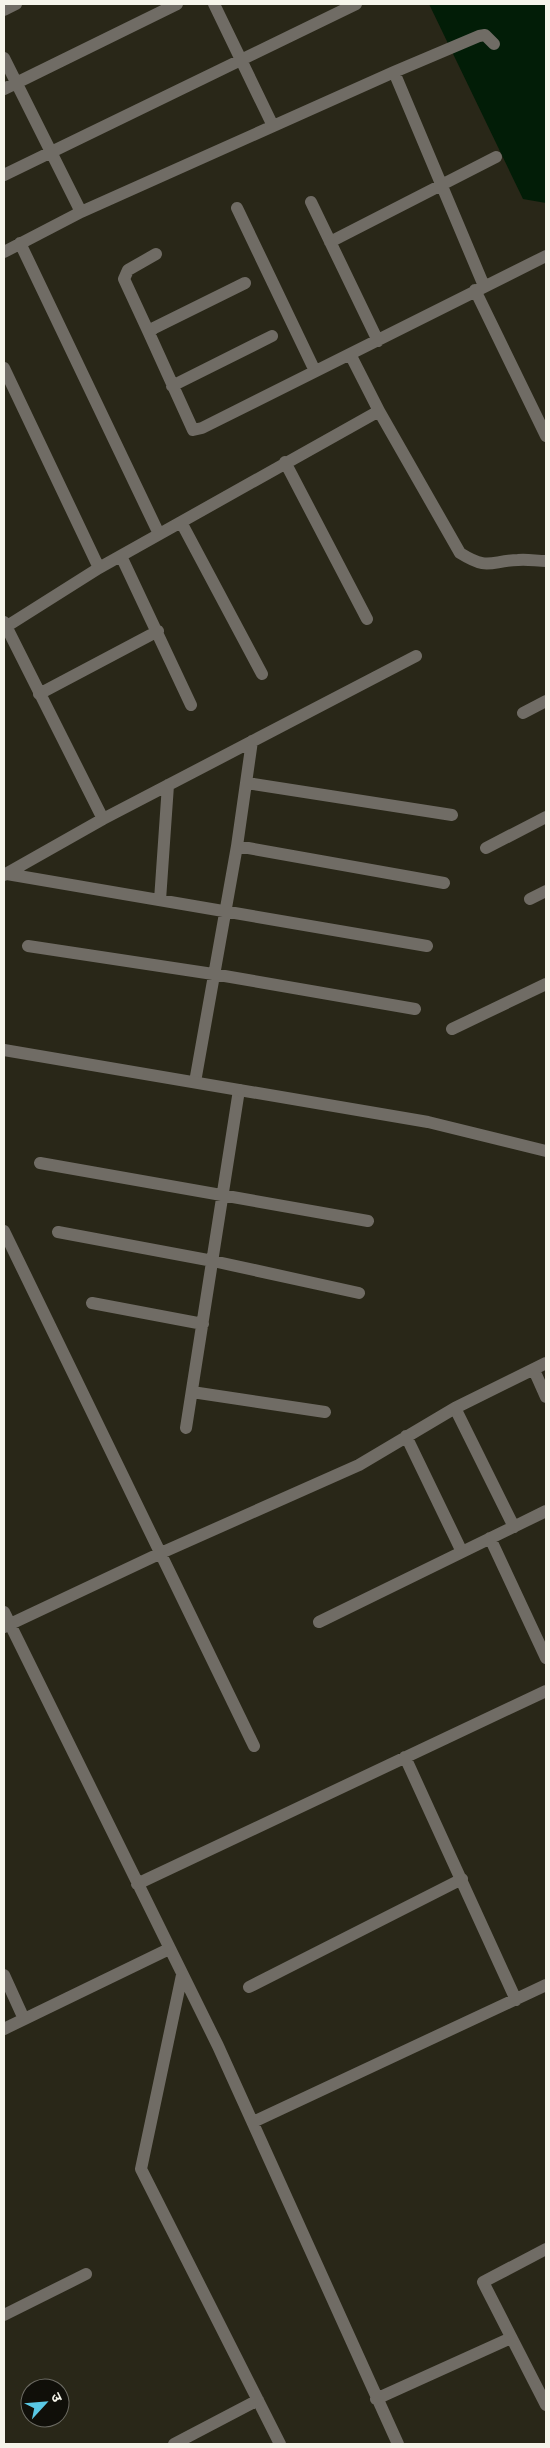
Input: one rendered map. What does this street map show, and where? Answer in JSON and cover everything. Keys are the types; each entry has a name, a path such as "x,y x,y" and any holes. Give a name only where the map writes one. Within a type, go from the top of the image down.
{"street":[{"path":"4,10 16,4"},
{"path":"4,89 177,4"},
{"path":"214,4 273,126"},
{"path":"4,175 356,4"},
{"path":"4,252 81,212 478,36 486,35 494,44"},
{"path":"4,58 81,212"},
{"path":"394,72 441,185 480,288 546,436"},
{"path":"330,242 496,156"},
{"path":"310,202 378,341"},
{"path":"237,208 315,371"},
{"path":"20,243 159,534"},
{"path":"156,254 128,270 124,279 192,429 196,430 546,256"},
{"path":"149,334 154,328 245,283"},
{"path":"172,386 272,336"},
{"path":"350,354 379,411 460,553 475,563 488,565 517,560 546,561"},
{"path":"4,368 99,568"},
{"path":"103,819 5,626 99,568 379,411"},
{"path":"285,462 367,619"},
{"path":"180,522 262,674"},
{"path":"121,556 158,631 191,705"},
{"path":"39,694 158,631"},
{"path":"5,874 103,819 416,656"},
{"path":"523,712 546,701"},
{"path":"195,1082 224,910 237,846 252,741"},
{"path":"247,783 452,815"},
{"path":"160,900 168,785"},
{"path":"486,848 546,818"},
{"path":"237,846 444,883"},
{"path":"5,874 427,946"},
{"path":"530,899 546,891"},
{"path":"28,946 214,974 415,1009"},
{"path":"452,1029 546,984"},
{"path":"4,1050 428,1122 546,1151"},
{"path":"186,1428 240,1090"},
{"path":"40,1163 368,1222"},
{"path":"4,1231 254,1746"},
{"path":"58,1232 213,1261 359,1293"},
{"path":"92,1303 203,1324"},
{"path":"7,1626 161,1553 359,1464 455,1408 546,1363"},
{"path":"534,1370 546,1397"},
{"path":"192,1392 325,1412"},
{"path":"455,1408 514,1527"},
{"path":"406,1436 462,1552"},
{"path":"319,1622 546,1511"},
{"path":"490,1538 546,1658"},
{"path":"4,1612 7,1626 218,2046 395,2443"},
{"path":"137,1884 546,1691"},
{"path":"405,1757 516,2000"},
{"path":"248,1987 462,1880"},
{"path":"4,2029 169,1949"},
{"path":"4,1975 24,2019"},
{"path":"182,1975 142,2169 280,2444"},
{"path":"253,2122 546,1986"},
{"path":"546,2250 483,2282 546,2405"},
{"path":"4,2315 86,2274"},
{"path":"376,2399 511,2338"},
{"path":"174,2444 258,2400"}],"shaded area":[{"path":"429,4 546,4 546,203 523,199"}]}
